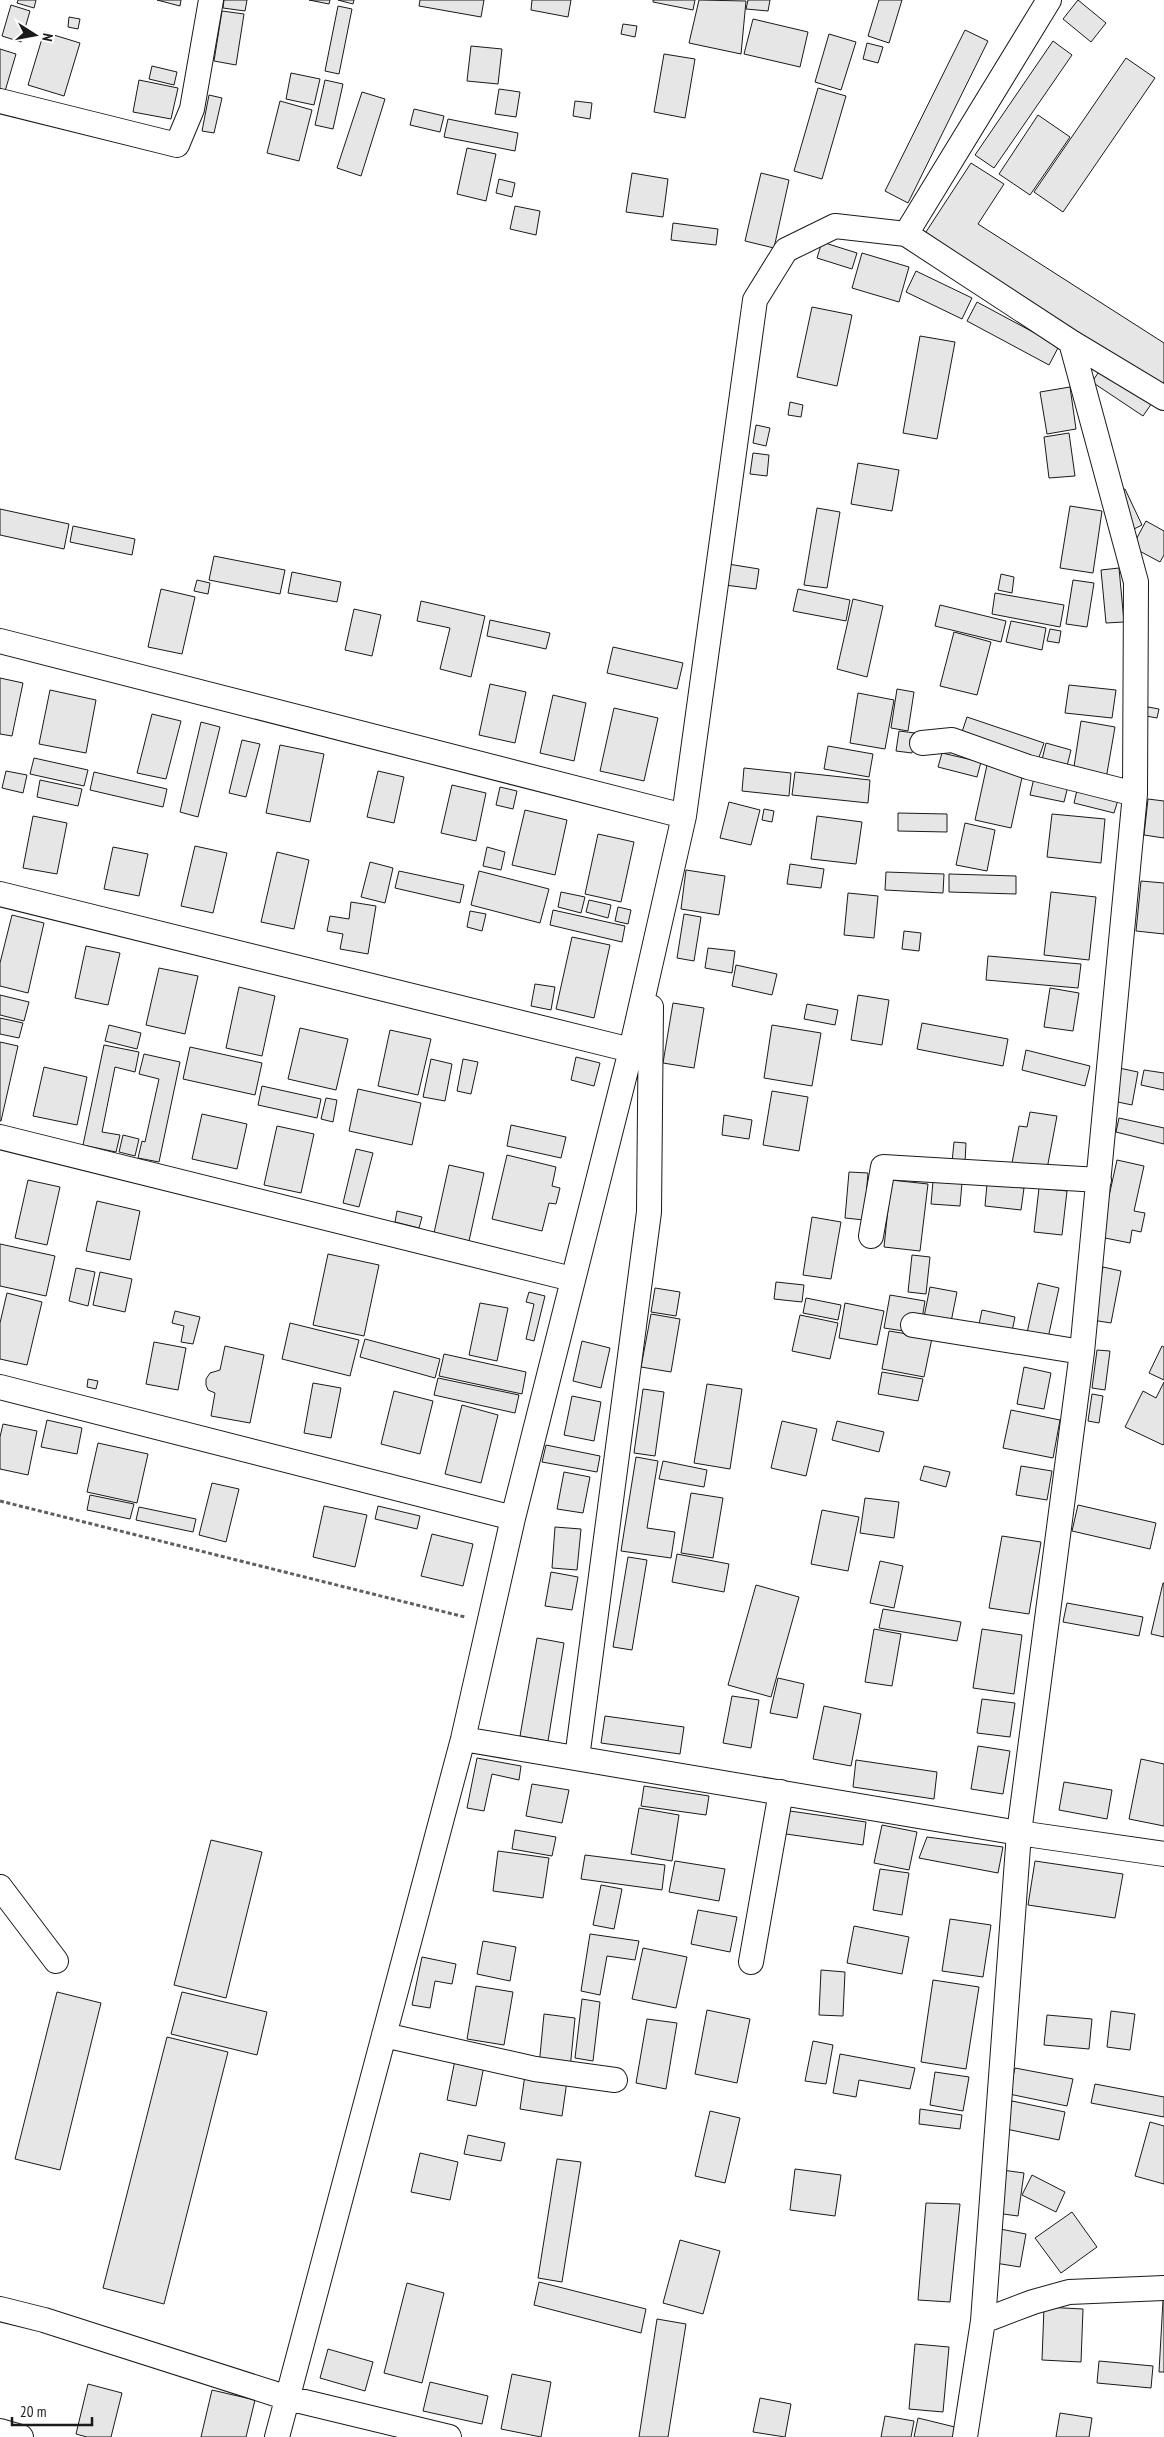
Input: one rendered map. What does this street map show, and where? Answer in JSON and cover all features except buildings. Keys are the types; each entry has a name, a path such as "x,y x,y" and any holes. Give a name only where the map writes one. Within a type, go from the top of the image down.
{"street":[{"path":"0,101 178,144 192,110 211,0"},
{"path":"906,234 1049,0"},
{"path":"278,2437 463,1739 513,1518 630,1050 684,816 755,300 786,250 835,226 906,234 1071,342 1164,398"},
{"path":"965,2437 983,2321 1018,1833 1082,1352 1135,794 1136,582 1071,342"},
{"path":"0,640 684,816"},
{"path":"922,743 952,740 1028,768 1135,794"},
{"path":"0,894 630,1050"},
{"path":"577,1758 649,1212 651,958"},
{"path":"0,1137 572,1279"},
{"path":"871,1236 883,1167 1099,1180"},
{"path":"913,1324 1082,1352"},
{"path":"0,1387 513,1518"},
{"path":"463,1739 1018,1833 1164,1854"},
{"path":"751,1962 781,1792"},
{"path":"0,1887 56,1961"},
{"path":"384,2035 535,2069 615,2080"},
{"path":"983,2321 1069,2292 1164,2288"},
{"path":"0,2309 44,2320 288,2398 449,2437"},
{"path":"0,2431 21,2437"}],"path":[{"path":"0,1501 488,1623"}]}
